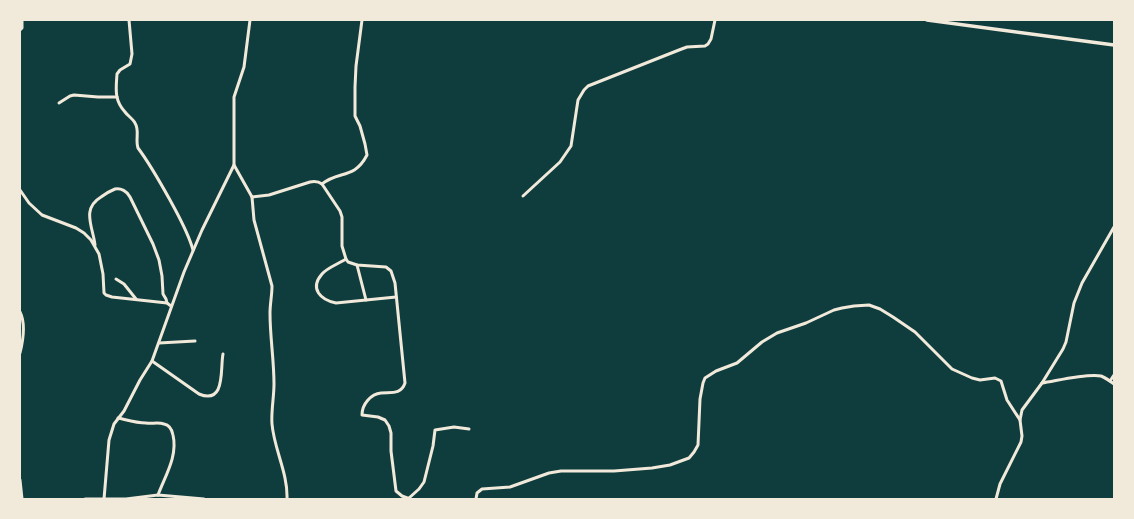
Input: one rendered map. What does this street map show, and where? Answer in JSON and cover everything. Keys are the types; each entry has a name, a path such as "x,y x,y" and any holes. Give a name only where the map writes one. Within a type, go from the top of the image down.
{"street":[{"path":"20,30 22,28 22,20"},
{"path":"129,20 132,58 130,64 120,70 117,74 118,102 121,108 135,123 138,130 138,148 159,181 184,227 193,250"},
{"path":"104,499 110,440 114,424 130,400 152,361 171,306 193,250 234,165 234,97 244,67 250,20"},
{"path":"322,184 328,179 345,175 353,171 360,166 367,155 360,126 354,116 354,87 362,20"},
{"path":"522,196 560,162 571,146 578,100 588,86 679,50 705,46 710,43 715,20"},
{"path":"927,20 1114,45"},
{"path":"59,103 74,95 117,97"},
{"path":"234,165 252,197 254,220 272,286 270,302 270,338 274,374 272,423 286,485 287,499"},
{"path":"252,197 269,195 310,182 320,182 340,211 342,217 342,246 348,262 357,265 386,267 390,271 395,283 405,377 403,388 394,393 380,393 374,395 366,402 362,415 378,417 385,420 389,426 391,433 391,451 396,491 402,496 410,499 424,482 433,446 435,430 454,427 469,429"},
{"path":"20,190 42,215 76,228 84,233 95,246 99,254 102,267 104,292 106,295 112,297 167,303 171,306"},
{"path":"95,246 90,219 90,209 92,204 112,190 122,190 130,197 153,244 161,266 163,294 167,303"},
{"path":"996,499 1000,484 1021,442 1022,436 1020,414 1042,383 1063,349 1066,342 1074,302 1082,283 1114,227"},
{"path":"346,259 322,274 317,283 318,291 321,297 331,302 343,303 396,297"},
{"path":"357,265 366,300"},
{"path":"116,279 129,288 136,299"},
{"path":"476,499 477,493 482,489 510,487 549,473 561,471 614,471 652,468 670,465 689,458 698,445 700,399 705,378 716,371 737,362 772,335 842,308 869,305 880,309 915,332 952,369 980,380 995,378 1000,380 1007,400 1020,420"},
{"path":"20,312 22,315 23,328 20,353"},
{"path":"159,343 195,341"},
{"path":"152,361 198,394 207,396 217,392 221,383 223,354"},
{"path":"1110,381 1114,375"},
{"path":"1042,383 1074,377 1101,376 1114,384"},
{"path":"118,418 145,423 166,424 172,431 174,454 158,495"},
{"path":"20,480 22,499"},
{"path":"85,499 126,499 158,495 204,499"}]}
